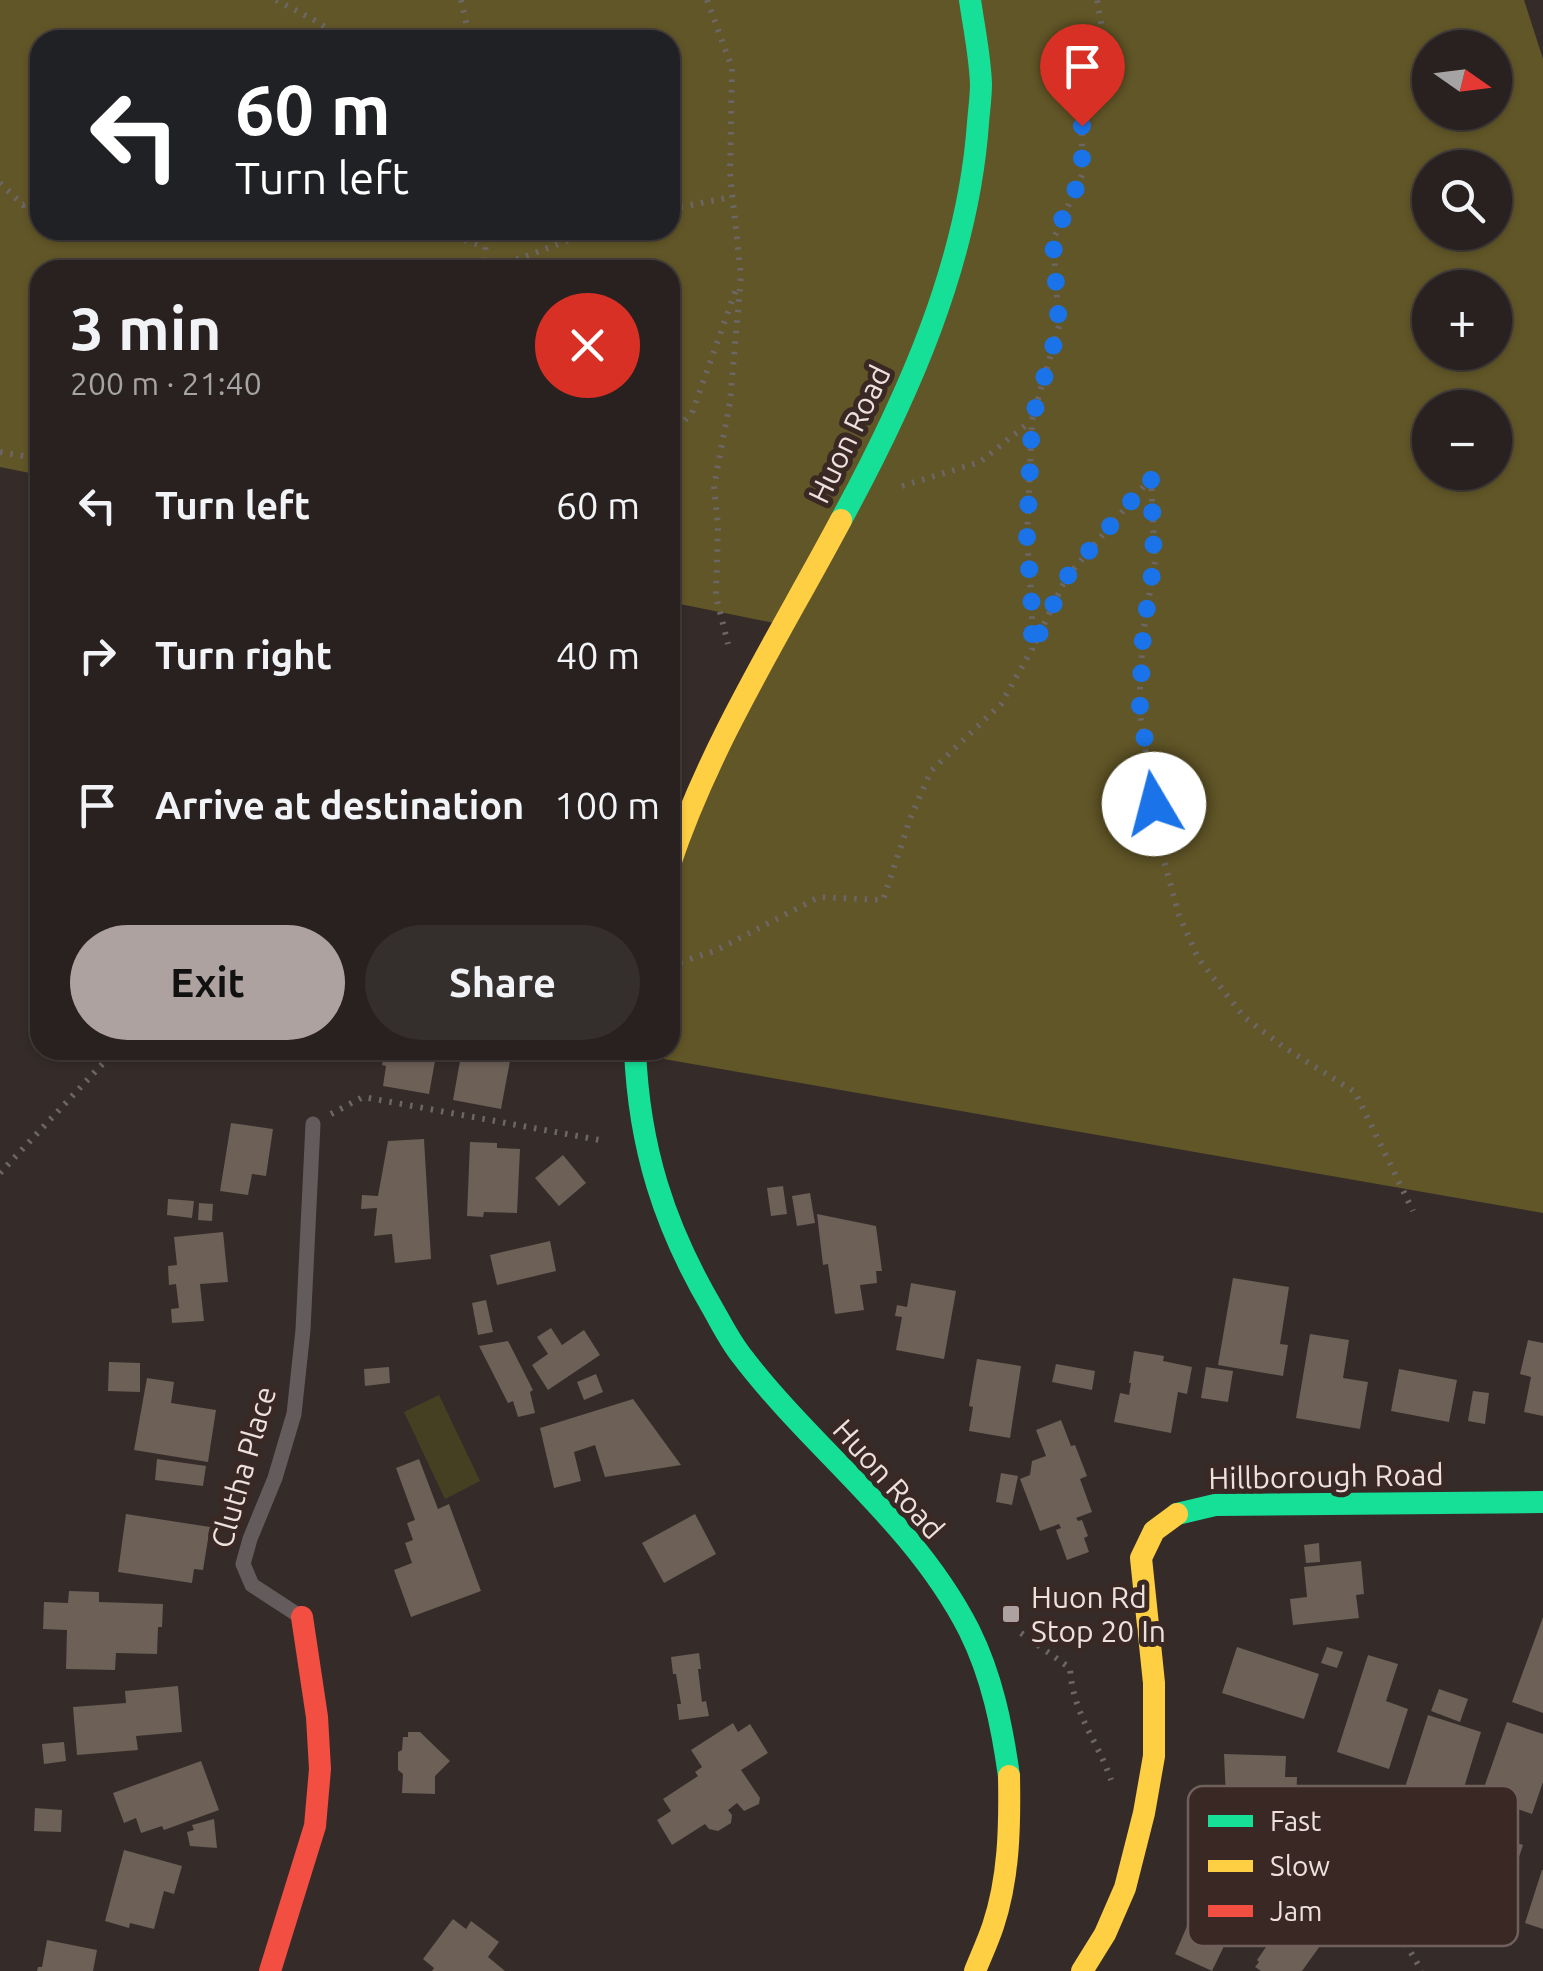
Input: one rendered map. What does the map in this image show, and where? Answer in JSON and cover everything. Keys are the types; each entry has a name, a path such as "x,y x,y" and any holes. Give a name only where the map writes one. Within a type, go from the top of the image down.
{"main road":[{"name":"Huon Road","path":"680,836 712,762 884,435 941,296 969,201 981,111 980,67 970,0"},
{"name":"Huon Road","path":"636,1060 640,1122 650,1169 683,1259 742,1356 918,1553 966,1626 985,1668 1005,1746 1011,1796 1010,1836 999,1908 974,1971"},
{"name":"Hillborough Road","path":"1082,1971 1105,1934 1125,1888 1154,1756 1154,1683 1141,1558 1154,1531 1180,1512 1214,1505 1543,1502"},
{"name":"Clutha Place","path":"270,1971 314,1826 320,1769 317,1716 302,1617"}],"lane":[{"name":"Clutha Place","path":"302,1617 252,1585 244,1564 250,1539 276,1478 294,1414 301,1363 313,1124"}],"path":[{"path":"276,0 330,30"},
{"path":"462,0 468,30"},
{"path":"707,0 732,68 730,174 741,276 730,402 714,486 718,526 716,596 729,650"},
{"path":"1032,649 1027,538 1032,420 1059,326 1053,240 1082,175 1082,126 1105,46 1097,0"},
{"path":"0,183 23,204 30,202"},
{"path":"680,206 732,197"},
{"path":"465,240 486,247"},
{"path":"484,260 486,240"},
{"path":"514,260 568,240"},
{"path":"680,425 692,413 741,276"},
{"path":"900,486 980,462 1032,420"},
{"path":"0,452 30,457"},
{"path":"680,961 715,951 819,897 884,900 910,820 932,771 1000,704 1066,578 1151,478 1154,561 1143,634 1140,706 1159,843 1178,915 1198,958 1244,1017 1355,1092 1413,1211"},
{"path":"0,1173 106,1060"},
{"path":"313,1124 363,1097 606,1142"},
{"path":"1021,1633 1070,1668 1076,1706 1104,1759 1113,1786"},
{"path":"1407,1946 1422,1971"}],"shaded area":[{"path":"0,0 1524,0 1543,59 1543,1213 669,1060 680,1060 680,843 784,625 680,604 680,260 30,260 30,473 0,467"},
{"path":"439,1395 480,1481 445,1499 404,1412"}],"building":[{"path":"383,1060 435,1060 429,1094 383,1086 386,1066 382,1065"},
{"path":"460,1060 510,1060 501,1109 453,1100"},
{"path":"231,1123 273,1129 266,1176 252,1174 248,1195 220,1191"},
{"path":"424,1139 431,1259 395,1263 392,1234 374,1236 377,1208 361,1209 362,1195 378,1196 388,1141"},
{"path":"470,1142 520,1149 517,1213 467,1216"},
{"path":"563,1155 586,1183 559,1206 535,1178"},
{"path":"783,1186 787,1214 771,1216 767,1188"},
{"path":"810,1193 815,1223 797,1226 792,1196"},
{"path":"168,1199 194,1201 192,1218 167,1215"},
{"path":"199,1203 213,1204 212,1221 198,1220"},
{"path":"817,1214 876,1226 882,1271 876,1271 877,1283 860,1285 864,1310 835,1314 828,1264 823,1265"},
{"path":"223,1232 228,1282 200,1284 204,1321 172,1323 171,1309 179,1308 176,1284 169,1285 168,1266 177,1265 174,1237"},
{"path":"550,1241 556,1271 497,1285 490,1255"},
{"path":"1233,1278 1289,1287 1280,1344 1288,1345 1283,1376 1218,1365"},
{"path":"911,1283 956,1291 944,1359 896,1350 902,1317 895,1316 897,1305 907,1307"},
{"path":"486,1300 493,1332 478,1335 472,1303"},
{"path":"551,1328 562,1345 584,1330 600,1355 548,1390 532,1365 548,1354 537,1337"},
{"path":"1310,1334 1349,1340 1343,1378 1368,1382 1360,1429 1296,1418"},
{"path":"1528,1340 1543,1343 1543,1416 1524,1412 1531,1377 1520,1374"},
{"path":"508,1341 533,1390 530,1392 535,1413 518,1417 513,1401 508,1403 479,1346"},
{"path":"1134,1351 1164,1356 1163,1361 1192,1367 1187,1394 1178,1392 1171,1433 1114,1422 1120,1393 1129,1395"},
{"path":"977,1359 1021,1366 1010,1438 969,1431"},
{"path":"109,1362 140,1363 140,1392 108,1391"},
{"path":"1056,1364 1095,1371 1092,1390 1052,1382"},
{"path":"389,1367 390,1383 365,1386 364,1369"},
{"path":"1206,1367 1233,1371 1228,1402 1201,1398"},
{"path":"1399,1369 1457,1380 1449,1422 1391,1411"},
{"path":"596,1374 603,1392 584,1400 577,1382"},
{"path":"147,1378 174,1382 171,1403 216,1410 208,1462 134,1450"},
{"path":"1473,1391 1489,1393 1485,1424 1468,1421"},
{"path":"633,1399 681,1465 605,1477 595,1445 574,1452 581,1481 554,1488 540,1428"},
{"path":"1061,1420 1087,1476 1080,1479 1092,1512 1076,1518 1082,1520 1089,1552 1067,1560 1056,1530 1061,1528 1059,1524 1040,1531 1020,1479 1030,1475 1032,1461 1046,1456 1036,1430"},
{"path":"157,1459 206,1466 203,1486 155,1480"},
{"path":"419,1459 438,1509 449,1504 481,1591 411,1617 394,1570 412,1563 405,1543 413,1540 407,1523 415,1520 396,1468"},
{"path":"1001,1473 1018,1476 1012,1505 996,1502"},
{"path":"126,1514 210,1527 203,1570 194,1569 192,1583 118,1572"},
{"path":"695,1514 716,1554 664,1583 642,1543"},
{"path":"1319,1543 1320,1562 1306,1563 1304,1545"},
{"path":"1361,1561 1364,1594 1356,1595 1359,1618 1293,1625 1290,1599 1307,1597 1304,1567"},
{"path":"69,1591 99,1592 99,1602 163,1604 157,1654 116,1653 115,1670 66,1669 67,1630 43,1629 44,1602 68,1603"},
{"path":"1543,1617 1543,1713 1512,1702"},
{"path":"1237,1647 1319,1674 1304,1719 1222,1693"},
{"path":"1327,1647 1343,1652 1337,1668 1321,1663"},
{"path":"699,1653 702,1702 706,1701 709,1716 679,1720 677,1704 681,1704 671,1657"},
{"path":"1368,1655 1398,1664 1386,1701 1408,1709 1389,1769 1337,1752"},
{"path":"178,1686 182,1732 136,1736 138,1750 77,1755 73,1707 126,1703 125,1691"},
{"path":"1439,1689 1468,1699 1460,1722 1431,1711"},
{"path":"1428,1715 1481,1732 1464,1786 1405,1786"},
{"path":"1507,1722 1543,1734 1543,1782 1532,1814 1518,1809 1518,1786 1485,1786"},
{"path":"733,1723 738,1732 750,1724 768,1753 741,1770 760,1798 759,1804 744,1811 737,1803 728,1810 731,1823 718,1831 705,1824 672,1845 657,1820 671,1811 663,1799 698,1776 695,1772 702,1767 691,1750"},
{"path":"408,1732 420,1732 450,1761 435,1776 435,1794 402,1793 398,1752"},
{"path":"64,1742 66,1761 44,1764 42,1744"},
{"path":"1224,1754 1286,1756 1285,1777 1297,1777 1297,1786 1225,1786"},
{"path":"201,1761 219,1810 164,1830 162,1826 141,1833 136,1818 124,1823 113,1793"},
{"path":"35,1808 62,1810 61,1832 34,1831"},
{"path":"214,1819 217,1848 190,1846 187,1832 194,1830 192,1825"},
{"path":"124,1850 182,1866 174,1894 164,1891 154,1929 130,1923 129,1928 105,1921"},
{"path":"1543,1870 1543,1929 1525,1923"},
{"path":"453,1919 466,1929 471,1921 499,1942 488,1957 505,1971 432,1971 434,1968 423,1959"},
{"path":"1188,1924 1188,1946 1224,1946 1212,1971 1175,1954"},
{"path":"47,1940 97,1950 93,1971 37,1971 42,1967"},
{"path":"1267,1946 1320,1946 1302,1971 1261,1971 1255,1967"}],"traffic: fast":[{"path":"841,520 911,377 931,328 962,227 981,89 970,0"},
{"path":"636,1060 642,1120 657,1185 696,1278 741,1355 892,1521 946,1591 984,1665 1009,1776"},
{"path":"1177,1514 1215,1505 1543,1502"}],"traffic: slow":[{"path":"680,836 726,732 841,520"},
{"path":"1082,1971 1105,1934 1125,1888 1144,1813 1154,1756 1154,1683 1141,1558 1154,1531 1177,1514"},
{"path":"975,1971 993,1926 1002,1889 1009,1833 1009,1776"}],"traffic: jam":[{"path":"270,1971 315,1826 320,1769 317,1717 302,1617"}],"place":[{"name":"Huon Rd Stop 20 In","path":"1011,1614"}],"route":[{"path":"1082,126 1082,175 1053,240 1059,326 1032,420 1027,538 1032,649 1066,578 1151,478 1154,561 1143,634 1140,706 1154,804"}]}
